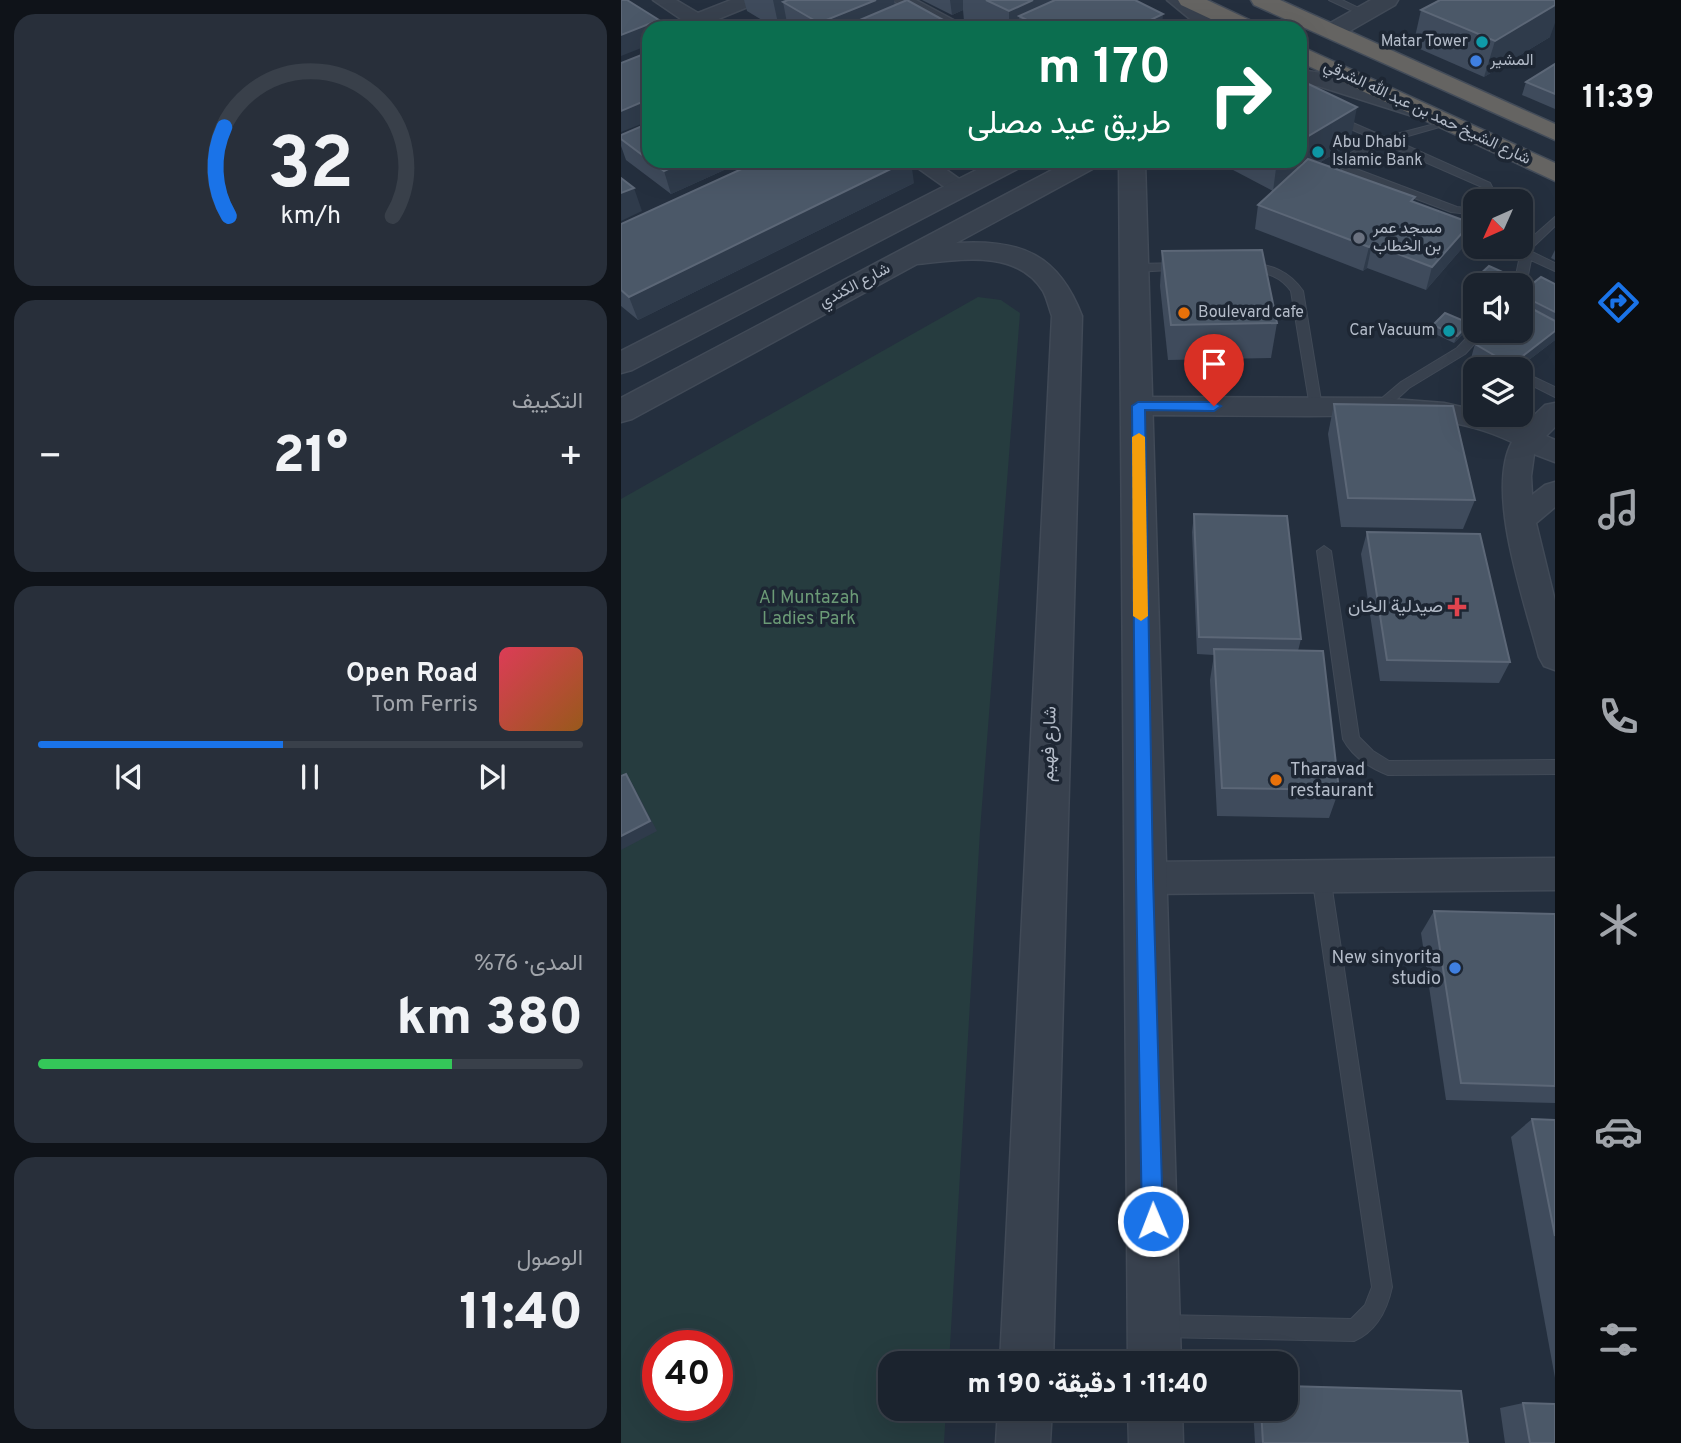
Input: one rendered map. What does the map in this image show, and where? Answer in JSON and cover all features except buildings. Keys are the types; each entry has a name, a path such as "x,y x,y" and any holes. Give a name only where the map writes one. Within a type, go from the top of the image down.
{"highway":[{"path":"1189,0 1233,21"},
{"name":"شارع الشيخ حمد بن عبد الله الشرقي","path":"1263,0 1555,133"},
{"name":"شارع الشيخ حمد بن عبد الله الشرقي","path":"1307,56 1555,173"}],"street":[{"path":"663,0 697,21"},
{"path":"705,21 719,5 748,0"},
{"path":"902,0 941,21"},
{"path":"1178,0 1206,21"},
{"path":"1333,31 1387,0"},
{"path":"719,5 744,21"},
{"path":"1307,78 1321,79 1440,119"},
{"path":"930,168 961,188"},
{"path":"621,363 1000,168"},
{"name":"شارع الكندي","path":"621,411 1076,168"},
{"path":"1132,168 1154,1345"},
{"name":"شارع فهيم","path":"908,257 993,250 1015,256 1036,267 1055,286 1067,316 1026,1351"},
{"path":"807,266 798,282 803,289 825,294 840,293"},
{"path":"1138,406 1380,407 1469,416 1528,438 1555,452"},
{"path":"1555,412 1528,438 1518,460 1516,475 1520,519 1555,657"},
{"path":"1520,519 1555,492"},
{"path":"1144,878 1555,874"},
{"path":"1023,1443 1024,1421"},
{"path":"1155,1421 1155,1443"}],"lane":[{"path":"1334,0 1364,13"},
{"path":"1307,106 1486,185 1488,189"},
{"path":"1440,119 1384,140 1342,160 1341,165 1455,210 1463,211"},
{"path":"1533,239 1555,220"},
{"path":"1533,257 1555,268"},
{"path":"1135,268 1202,267"},
{"path":"1229,267 1268,269 1279,273 1293,284 1297,291 1316,407"},
{"path":"1380,407 1399,389 1472,349 1475,343"},
{"path":"1533,381 1555,393"},
{"path":"1324,551 1351,739 1361,752 1388,768 1555,767"},
{"path":"1154,1345 1354,1330 1368,1321 1378,1306 1382,1287 1321,876"}],"green space":[{"name":"Al Muntazah Ladies Park","path":"978,297 1001,300 1020,313 980,831 950,1351 878,1351 878,1421 945,1421 944,1443 621,1443 621,499"}],"slow traffic":[{"path":"1139,437 1141,616"}],"place":[{"name":"Matar Tower","path":"1482,42"},
{"name":"المشير","path":"1476,61"},
{"name":"Abu Dhabi Islamic Bank","path":"1318,152"},
{"name":"مسجد عمر بن الخطاب","path":"1359,238"},
{"name":"Boulevard cafe","path":"1184,313"},
{"name":"Car Vacuum","path":"1449,331"},
{"name":"صيدلية الخان","path":"1457,607"},
{"name":"Tharavad restaurant","path":"1276,780"},
{"name":"New sinyorita studio","path":"1455,968"}],"route":[{"path":"1153,1221 1144,878 1138,406 1214,406"}]}
